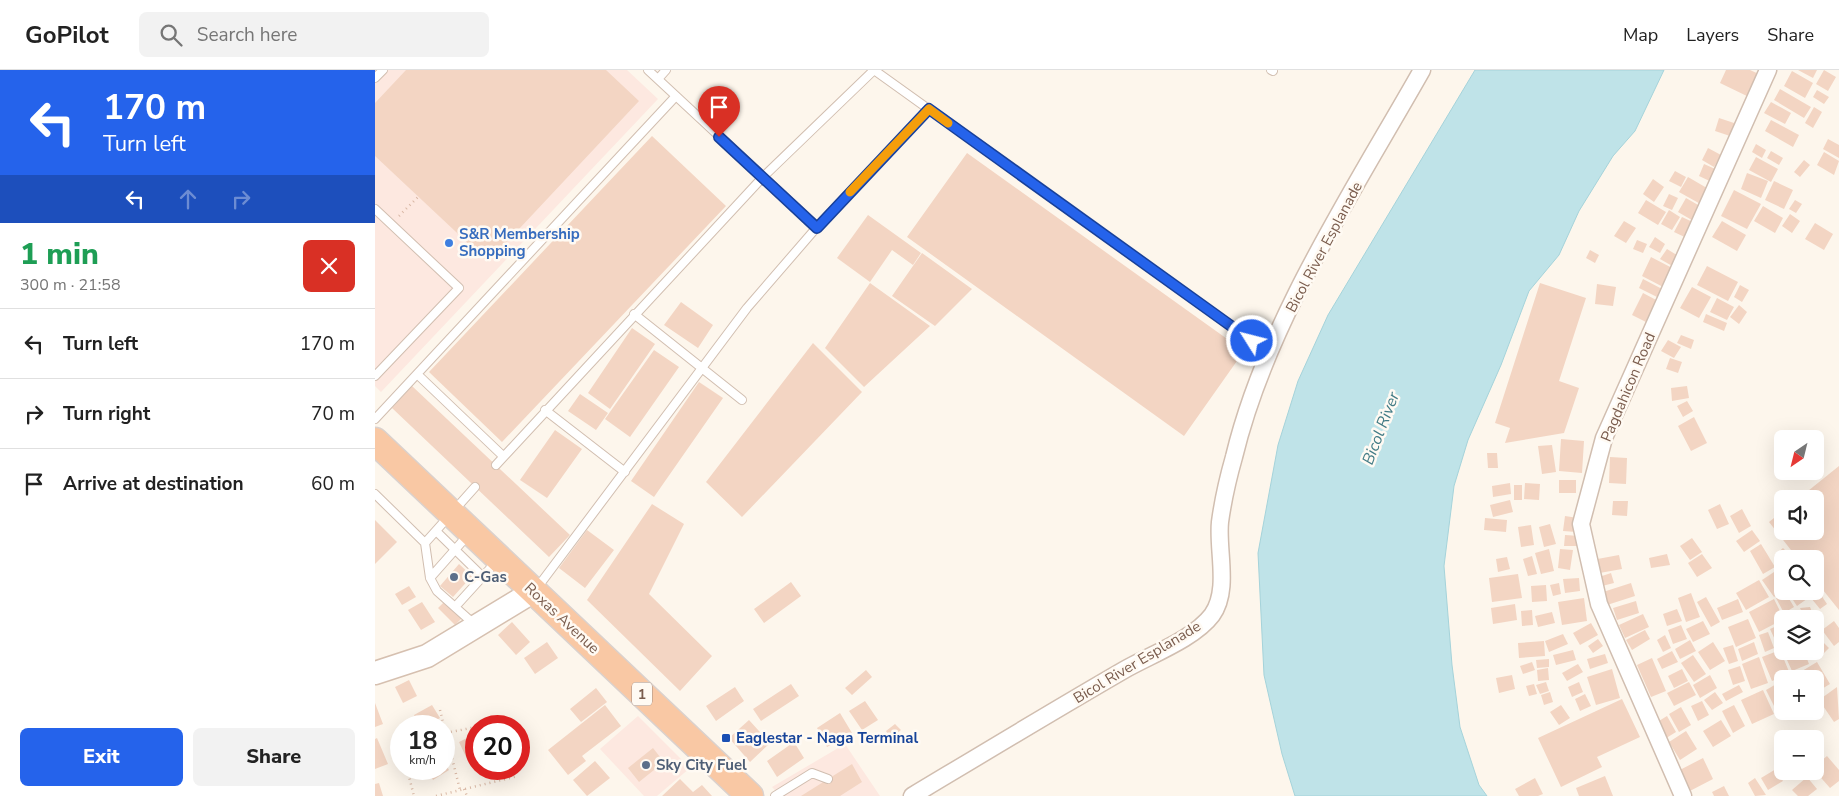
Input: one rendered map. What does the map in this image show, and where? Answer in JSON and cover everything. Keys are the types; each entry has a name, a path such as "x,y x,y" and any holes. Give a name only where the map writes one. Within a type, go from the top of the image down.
{"highway":[{"name":"Roxas Avenue","path":"375,441 444,522 491,568 534,592 750,796"}],"main road":[{"path":"375,673 427,656 534,592"}],"street":[{"name":"Bicol River Esplanade","path":"912,796 1124,670 1181,639 1203,625 1213,613 1219,599 1219,541 1224,496 1236,447 1270,350 1319,254 1422,70"},
{"name":"Pagdahicon Road","path":"1683,796 1599,604 1581,524 1604,438 1768,70"}],"lane":[{"path":"375,78 383,70"},
{"path":"648,70 817,228"},
{"path":"658,79 665,70"},
{"path":"496,465 763,177 874,70 1252,341"},
{"path":"375,419 676,96"},
{"path":"534,592 747,308 817,228 929,109"},
{"path":"375,209 459,288 375,376"},
{"path":"634,314 742,400"},
{"path":"417,374 503,456"},
{"path":"545,410 625,472"},
{"path":"425,543 475,488"},
{"path":"375,494 425,543 430,578 437,591 476,626"},
{"path":"430,578 463,541"},
{"path":"455,607 491,568"},
{"path":"775,796 812,773 828,779"}],"path":[{"path":"391,224 418,197"},
{"path":"440,710 441,715"},
{"path":"455,772 459,790"},
{"path":"410,780 414,796"},
{"path":"436,796 502,780"},
{"path":"465,789 467,796"}],"shaded area":[{"name":"S&R Membership Shopping","path":"375,70 627,70 658,99 381,392 375,386"},
{"path":"638,716 690,768 657,796 644,796 600,749"},
{"path":"845,744 880,796 781,796 772,787"}],"water":[{"name":"Bicol River","path":"1475,70 1664,70 1635,131 1613,156 1579,211 1559,255 1529,291 1501,365 1468,440 1454,486 1444,566 1452,665 1460,727 1479,785 1487,796 1295,796 1282,754 1264,675 1258,553 1278,445 1298,381 1328,315"}],"building":[{"name":"S&R Membership Shopping","path":"406,70 606,70 639,101 488,262 375,156 375,103"},
{"path":"1726,70 1750,70 1761,75 1751,98 1720,83"},
{"path":"1798,70 1817,70 1813,78"},
{"path":"1824,70 1836,77 1828,91 1816,84"},
{"path":"1792,71 1813,83 1805,98 1784,86"},
{"path":"1780,89 1811,107 1804,118 1774,100"},
{"path":"1817,90 1829,97 1824,104 1813,97"},
{"path":"1771,102 1791,113 1785,124 1764,113"},
{"path":"1814,107 1822,112 1813,128 1805,123"},
{"path":"1719,118 1737,124 1733,137 1715,131"},
{"path":"1771,120 1799,135 1793,147 1765,131"},
{"path":"652,136 726,206 502,442 429,372"},
{"path":"1828,139 1839,145 1839,158 1823,149"},
{"path":"1756,144 1766,150 1762,158 1752,152"},
{"path":"1708,148 1721,155 1714,167 1702,160"},
{"path":"1771,151 1783,158 1779,165 1767,158"},
{"path":"1824,152 1839,161 1834,175 1817,165"},
{"path":"967,153 1244,351 1184,436 907,237"},
{"path":"1756,157 1778,169 1771,182 1749,170"},
{"path":"1804,160 1810,165 1800,177 1794,172"},
{"path":"1704,164 1722,172 1716,184 1699,176"},
{"path":"1675,171 1686,177 1681,187 1669,181"},
{"path":"1747,173 1768,181 1761,198 1741,189"},
{"path":"1688,177 1712,191 1704,206 1679,192"},
{"path":"1653,179 1664,187 1654,202 1643,194"},
{"path":"1774,181 1793,190 1784,209 1765,200"},
{"path":"1734,190 1761,204 1747,229 1721,216"},
{"path":"1669,194 1678,198 1672,210 1663,206"},
{"path":"1686,198 1705,209 1697,223 1678,212"},
{"path":"1646,200 1666,212 1658,225 1638,213"},
{"path":"1795,200 1802,204 1796,213 1789,209"},
{"path":"1763,206 1783,218 1775,233 1754,221"},
{"path":"1669,210 1680,217 1672,230 1661,224"},
{"path":"1790,214 1800,221 1792,233 1782,226"},
{"path":"868,215 921,253 913,265 892,250 870,282 837,258"},
{"path":"1682,217 1699,225 1691,240 1674,232"},
{"path":"1624,221 1636,228 1626,243 1614,236"},
{"path":"1722,221 1746,235 1737,251 1712,237"},
{"path":"1815,223 1833,234 1824,250 1805,239"},
{"path":"1655,237 1665,244 1660,253 1649,247"},
{"path":"1637,240 1647,244 1643,253 1633,249"},
{"path":"1667,249 1680,257 1674,267 1660,259"},
{"path":"1590,250 1599,255 1595,263 1586,258"},
{"path":"922,253 972,289 935,326 892,296"},
{"path":"1651,257 1676,270 1667,289 1642,276"},
{"path":"1707,266 1738,282 1728,301 1697,285"},
{"path":"1643,279 1664,290 1659,298 1639,288"},
{"path":"870,283 930,326 864,387 825,348"},
{"path":"1540,283 1586,298 1559,381 1579,388 1564,433 1505,443 1510,428 1495,423"},
{"path":"1597,284 1616,287 1613,306 1595,304"},
{"path":"1740,285 1749,290 1742,302 1734,297"},
{"path":"1692,287 1711,297 1699,318 1680,308"},
{"path":"1643,293 1660,302 1650,324 1632,315"},
{"path":"1717,298 1734,307 1727,320 1710,312"},
{"path":"681,302 713,325 698,348 664,325"},
{"path":"1739,305 1747,312 1739,324 1730,317"},
{"path":"1706,314 1727,323 1724,331 1703,322"},
{"path":"632,328 655,344 610,409 588,393"},
{"path":"1681,335 1694,340 1691,349 1677,343"},
{"path":"1668,340 1681,347 1674,358 1661,351"},
{"path":"813,343 862,392 742,517 706,482"},
{"path":"654,350 679,367 630,437 605,419"},
{"path":"1670,358 1682,362 1678,373 1666,369"},
{"path":"699,382 723,398 654,497 631,481"},
{"path":"412,386 570,535 549,557 392,408"},
{"path":"1687,386 1689,398 1672,401 1671,388"},
{"path":"580,394 608,413 596,430 568,411"},
{"path":"1687,401 1693,411 1683,417 1677,406"},
{"path":"1694,417 1707,443 1691,451 1678,426"},
{"path":"555,430 582,449 547,498 520,480"},
{"path":"1561,439 1584,441 1582,473 1559,471"},
{"path":"1552,445 1556,472 1542,474 1538,446"},
{"path":"1487,453 1497,453 1498,468 1488,468"},
{"path":"1610,457 1627,458 1626,484 1609,483"},
{"path":"1839,466 1839,610 1824,591 1824,550 1791,550 1783,540 1824,540 1824,490 1809,490 1824,480"},
{"path":"1559,480 1576,480 1576,493 1559,493"},
{"path":"1510,483 1511,494 1493,497 1492,486"},
{"path":"1525,483 1540,484 1539,500 1524,499"},
{"path":"1514,485 1522,485 1522,500 1514,500"},
{"path":"1510,500 1513,512 1493,517 1490,505"},
{"path":"1613,501 1628,501 1627,516 1612,515"},
{"path":"652,504 684,524 649,594 712,656 680,691 587,600"},
{"path":"1720,504 1729,524 1717,529 1708,510"},
{"path":"1742,509 1751,526 1739,533 1730,516"},
{"path":"1565,516 1578,518 1576,532 1563,531"},
{"path":"1485,518 1507,520 1506,532 1484,530"},
{"path":"1774,518 1774,528 1769,522"},
{"path":"375,520 397,542 375,564"},
{"path":"1550,524 1556,544 1544,547 1539,527"},
{"path":"1531,525 1534,545 1521,547 1518,527"},
{"path":"587,530 614,550 585,588 559,568"},
{"path":"1752,530 1760,541 1744,552 1736,541"},
{"path":"1565,535 1580,536 1580,546 1564,546"},
{"path":"1692,538 1702,552 1690,560 1680,546"},
{"path":"1761,544 1774,568 1763,574 1750,551"},
{"path":"1549,549 1554,571 1541,574 1535,553"},
{"path":"1560,549 1573,550 1570,570 1558,568"},
{"path":"1667,554 1670,565 1651,568 1649,558"},
{"path":"1702,554 1712,568 1697,577 1688,563"},
{"path":"1619,555 1622,569 1594,574 1592,560"},
{"path":"1532,556 1537,574 1528,576 1523,559"},
{"path":"1507,557 1510,569 1498,572 1496,559"},
{"path":"459,564 472,576 453,597 440,586"},
{"path":"1774,572 1774,597 1762,580"},
{"path":"1611,573 1614,583 1598,587 1596,578"},
{"path":"1518,574 1522,598 1492,602 1489,578"},
{"path":"1579,578 1580,591 1565,593 1563,579"},
{"path":"1759,580 1769,597 1746,610 1736,593"},
{"path":"791,582 801,596 764,623 754,609"},
{"path":"1559,583 1561,594 1553,596 1550,585"},
{"path":"1631,583 1635,596 1607,605 1603,592"},
{"path":"1546,585 1547,601 1532,602 1531,586"},
{"path":"409,586 416,597 402,605 395,594"},
{"path":"1691,593 1700,617 1686,622 1678,598"},
{"path":"1706,597 1720,622 1711,627 1697,602"},
{"path":"1584,598 1587,621 1562,625 1558,602"},
{"path":"1738,599 1743,612 1722,620 1717,608"},
{"path":"1774,599 1780,610 1774,610 1774,624 1759,632 1749,612"},
{"path":"1777,600 1790,600 1794,607 1789,610 1782,610"},
{"path":"1793,600 1805,600 1797,606"},
{"path":"1813,600 1824,600 1827,604 1820,609"},
{"path":"445,601 462,618 455,625 438,608"},
{"path":"1636,601 1639,613 1617,620 1613,608"},
{"path":"422,602 435,622 421,630 408,610"},
{"path":"1515,604 1517,620 1493,624 1491,608"},
{"path":"1810,607 1811,610 1801,610 1800,608"},
{"path":"1677,609 1682,621 1667,626 1663,614"},
{"path":"1532,610 1533,625 1522,626 1521,611"},
{"path":"1552,612 1555,623 1538,627 1535,616"},
{"path":"1643,614 1649,627 1625,638 1619,625"},
{"path":"1748,619 1756,638 1736,647 1728,627"},
{"path":"1703,621 1710,634 1693,642 1686,629"},
{"path":"1834,621 1839,628 1839,642 1834,646 1824,633 1824,628"},
{"path":"512,622 530,642 516,655 498,635"},
{"path":"1591,623 1598,635 1580,645 1573,633"},
{"path":"1681,625 1687,639 1673,644 1668,630"},
{"path":"1774,627 1774,638 1770,629"},
{"path":"1645,630 1650,639 1632,650 1626,640"},
{"path":"1768,632 1774,648 1765,652 1759,635"},
{"path":"1563,634 1568,644 1549,652 1545,641"},
{"path":"1665,635 1671,648 1663,652 1657,640"},
{"path":"1598,639 1603,646 1593,653 1588,646"},
{"path":"1690,640 1696,651 1680,659 1675,649"},
{"path":"1544,641 1545,656 1519,658 1518,643"},
{"path":"547,642 558,658 535,674 524,658"},
{"path":"1713,642 1725,661 1710,670 1698,652"},
{"path":"1754,642 1758,654 1742,661 1738,649"},
{"path":"1824,643 1829,648 1824,653"},
{"path":"1733,645 1738,661 1729,664 1723,648"},
{"path":"1573,650 1576,660 1556,665 1553,655"},
{"path":"1672,651 1678,662 1662,669 1657,659"},
{"path":"1774,652 1774,660 1784,660 1788,670 1774,670 1774,680 1772,681 1762,657"},
{"path":"1605,654 1608,663 1590,669 1587,659"},
{"path":"1693,655 1706,674 1694,682 1681,663"},
{"path":"1759,657 1768,683 1751,689 1742,664"},
{"path":"1652,658 1666,691 1651,697 1637,665"},
{"path":"1549,659 1549,667 1537,668 1536,660"},
{"path":"1787,660 1807,660 1809,664 1792,670"},
{"path":"1532,662 1535,670 1523,674 1520,666"},
{"path":"1817,662 1822,670 1804,670"},
{"path":"1578,664 1583,672 1567,681 1562,673"},
{"path":"1740,666 1745,681 1733,685 1728,670"},
{"path":"1548,668 1549,680 1538,681 1537,670"},
{"path":"1612,669 1620,698 1596,705 1587,677"},
{"path":"1682,669 1688,681 1674,688 1668,676"},
{"path":"866,670 872,677 852,695 845,688"},
{"path":"1824,674 1830,684 1824,688"},
{"path":"1512,675 1515,689 1499,693 1496,678"},
{"path":"1710,675 1717,688 1700,698 1693,685"},
{"path":"409,680 417,696 403,703 395,687"},
{"path":"1546,682 1549,691 1540,694 1536,685"},
{"path":"1579,682 1583,692 1572,697 1568,687"},
{"path":"1689,682 1696,695 1674,706 1667,693"},
{"path":"791,684 799,696 761,721 753,709"},
{"path":"1534,684 1537,694 1529,696 1526,686"},
{"path":"1739,685 1743,692 1726,701 1722,694"},
{"path":"1774,685 1774,706 1766,690"},
{"path":"735,687 744,701 716,721 706,706"},
{"path":"1837,687 1839,719 1834,722 1824,707 1824,696"},
{"path":"596,688 607,702 581,722 570,709"},
{"path":"1763,690 1774,714 1752,724 1741,700"},
{"path":"1550,692 1553,702 1544,705 1541,695"},
{"path":"1715,692 1723,703 1712,710 1704,700"},
{"path":"1585,694 1591,706 1580,711 1575,699"},
{"path":"1622,699 1640,737 1597,757 1602,767 1561,787 1538,738"},
{"path":"865,701 878,720 862,730 849,711"},
{"path":"1702,701 1709,715 1698,721 1691,706"},
{"path":"375,703 383,724 375,727"},
{"path":"432,705 438,715 414,715"},
{"path":"605,705 621,726 582,756 586,761 568,775 548,750"},
{"path":"1561,705 1570,718 1559,725 1550,712"},
{"path":"1734,705 1745,726 1733,733 1722,711"},
{"path":"1681,707 1691,725 1679,732 1669,714"},
{"path":"840,713 852,733 827,747 817,728"},
{"path":"1667,716 1676,732 1663,740 1654,724"},
{"path":"749,720 770,743 750,762 729,738"},
{"path":"1721,720 1731,736 1713,747 1703,731"},
{"path":"895,724 901,730 891,738 886,731"},
{"path":"1686,731 1697,749 1680,760 1669,742"},
{"path":"377,738 388,764 375,769 375,739"},
{"path":"465,739 465,755 459,742"},
{"path":"794,742 804,758 777,777 767,761"},
{"path":"653,748 664,762 639,782 628,768"},
{"path":"1827,756 1839,770 1839,781 1830,788 1823,780 1824,758"},
{"path":"1703,758 1713,779 1686,793 1676,772"},
{"path":"595,761 610,778 587,796 573,780"},
{"path":"852,764 862,782 840,796 801,796"},
{"path":"1774,770 1774,780 1783,781 1768,790 1761,778"},
{"path":"1605,776 1613,796 1579,796 1576,788"},
{"path":"1535,778 1543,794 1538,796 1519,796 1515,789"},
{"path":"1755,778 1766,795 1755,796 1748,783"},
{"path":"680,779 693,792 702,785 712,796 662,796"},
{"path":"1804,780 1810,780 1817,789 1808,796 1798,796 1792,790"},
{"path":"379,783 383,796 375,796 375,784"},
{"path":"1724,786 1729,796 1714,796 1712,792"}],"slow traffic":[{"path":"850,192 929,109 948,123"}],"place":[{"name":"S&R Membership Shopping","path":"449,243"},
{"name":"C-Gas","path":"454,577"},
{"name":"Eaglestar - Naga Terminal","path":"726,738"},
{"name":"Sky City Fuel","path":"646,765"}],"route":[{"path":"719,137 817,228 929,109 1252,341"}]}
